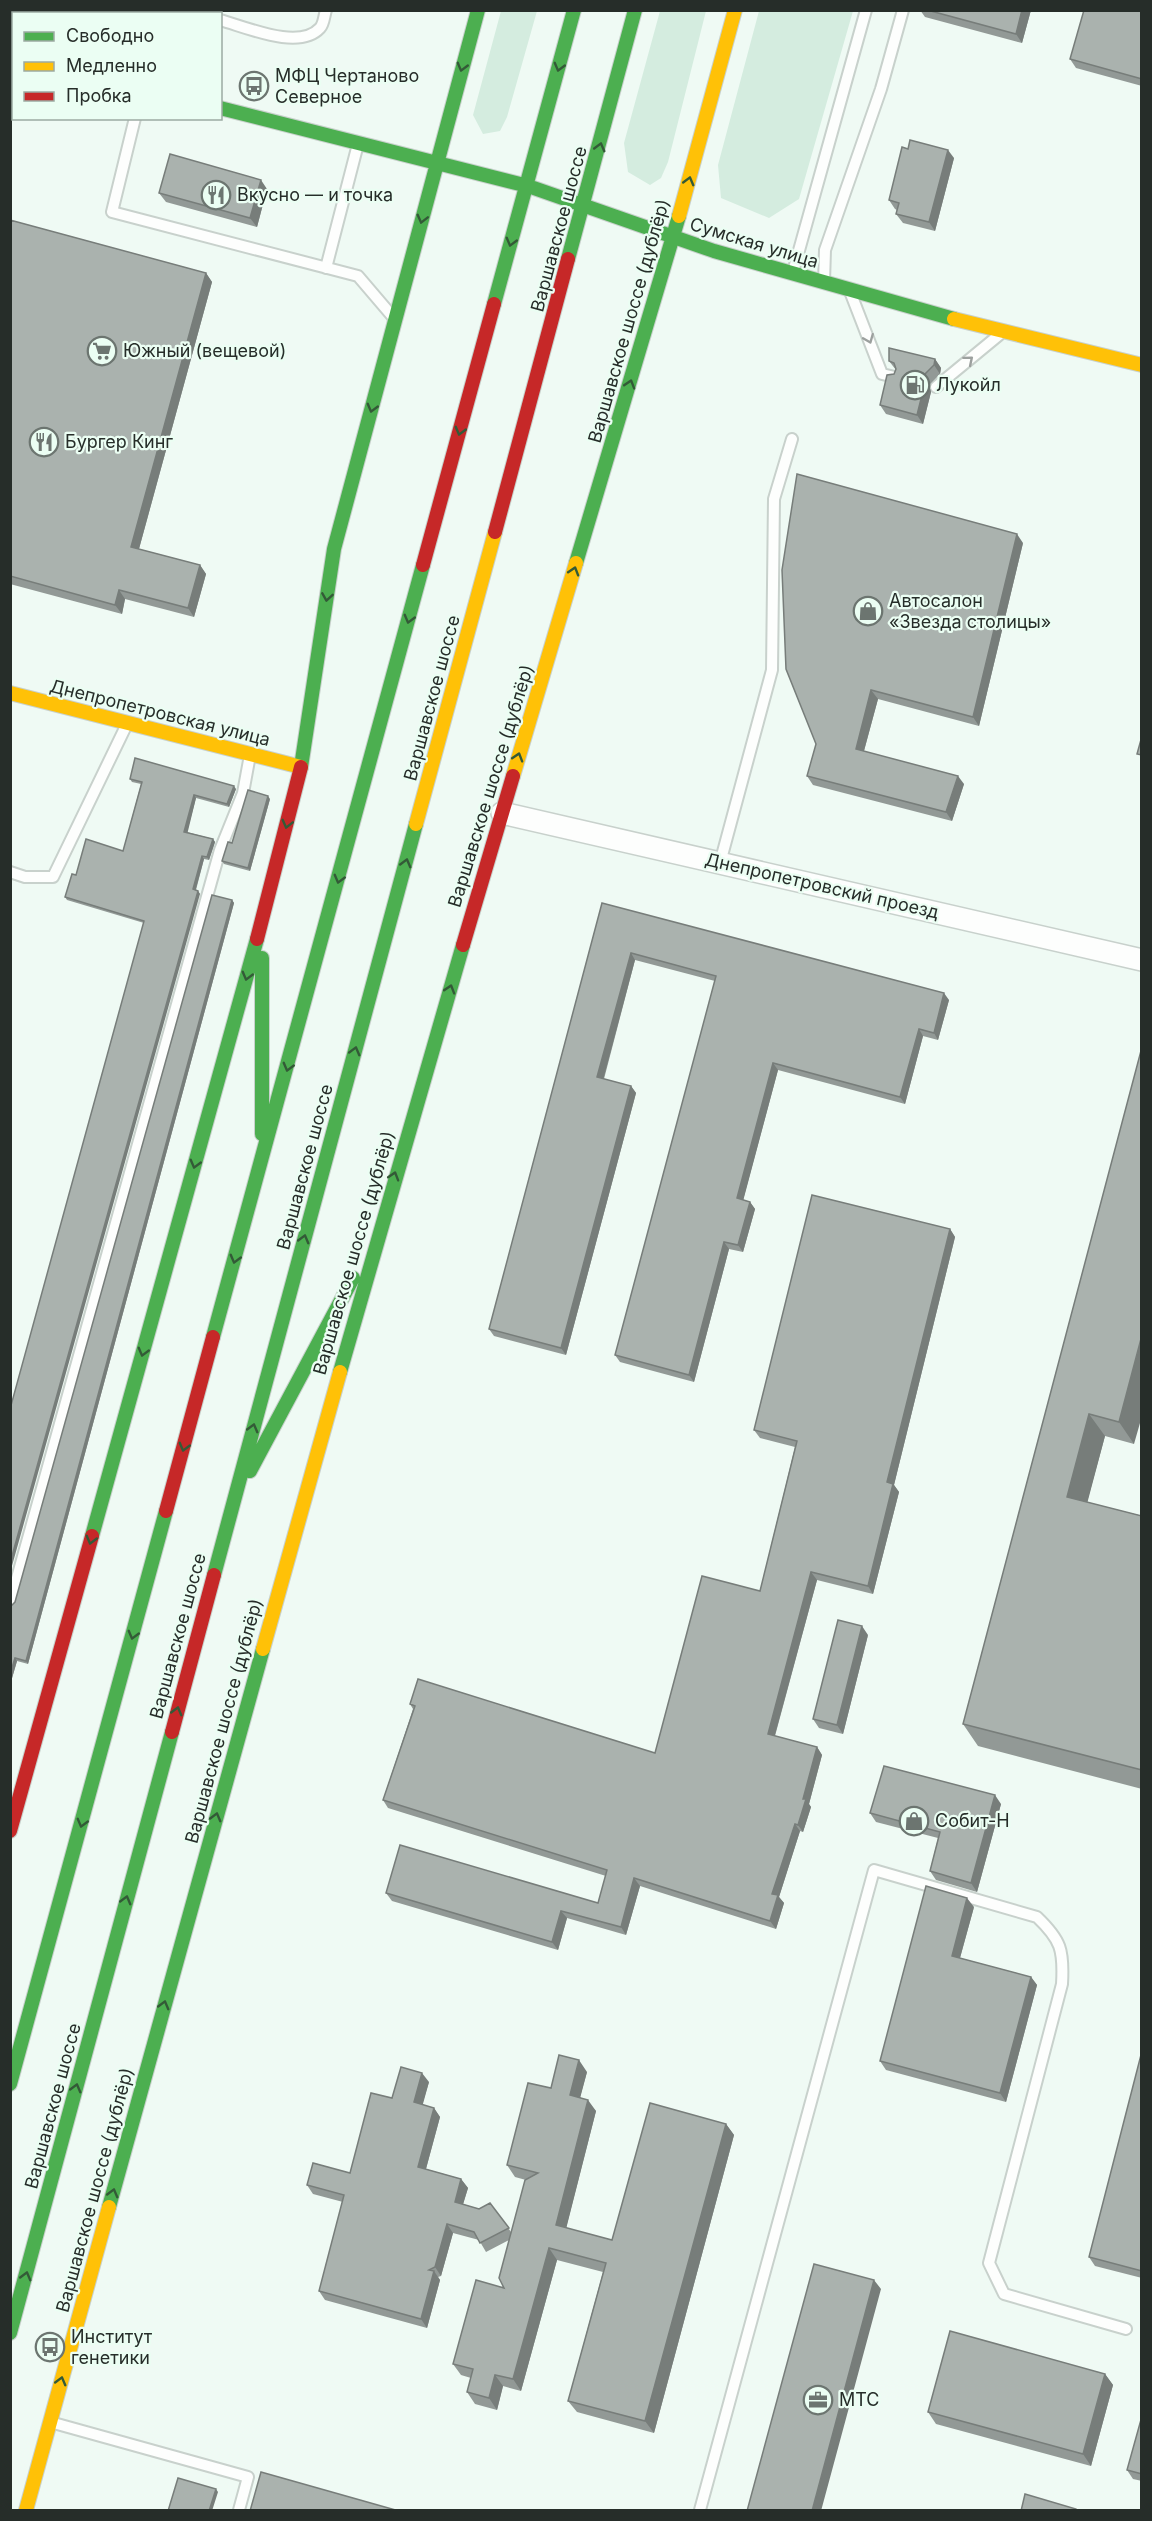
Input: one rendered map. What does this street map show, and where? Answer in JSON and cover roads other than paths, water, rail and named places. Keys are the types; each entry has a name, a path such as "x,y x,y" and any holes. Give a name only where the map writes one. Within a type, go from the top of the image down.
{"main road":[{"path":"10,1831 262,920 301,767 334,549 478,10"},
{"path":"10,2084 574,10"},
{"name":"Варшавское шоссе","path":"10,2333 585,203 635,10"},
{"name":"Варшавское шоссе (дублёр)","path":"27,2507 378,1232 674,237 735,10"},
{"name":"Сумская улица","path":"222,109 527,186 585,203 674,237 849,291 1002,333 1142,365"},
{"name":"Днепропетровская улица","path":"10,693 301,767"},
{"path":"262,920 262,1162"},
{"path":"232,1504 378,1232"}],"street":[{"name":"Днепропетровский проезд","path":"502,813 1142,960"}],"lane":[{"path":"222,21 285,39 297,38 309,36 321,27 326,10"},
{"path":"793,273 866,10"},
{"path":"824,283 825,250 882,89 903,10"},
{"path":"135,120 112,212 358,276 396,320"},
{"path":"326,268 358,144"},
{"path":"849,291 882,374 895,377"},
{"path":"936,387 1002,333"},
{"path":"720,863 772,670 774,499 792,439"},
{"path":"10,872 25,877 54,877 127,724"},
{"path":"10,1603 220,850 243,793 250,754"},
{"path":"700,2511 874,1870 1037,1917 1057,1936 1063,1959 1062,1984 989,2263 1004,2294 1126,2329"},
{"path":"50,2422 248,2477 239,2511"}],"place":[{"name":"МФЦ Чертаново Северное","path":"254,86"},
{"name":"Вкусно — и точка","path":"216,195"},
{"name":"Южный (вещевой)","path":"102,351"},
{"name":"Лукойл","path":"915,385"},
{"name":"Бургер Кинг","path":"44,442"},
{"name":"Автосалон «Звезда столицы»","path":"868,611"},
{"name":"Собит-Н","path":"914,1821"},
{"name":"Институт генетики","path":"50,2347"},
{"name":"МТС","path":"818,2400"}]}
